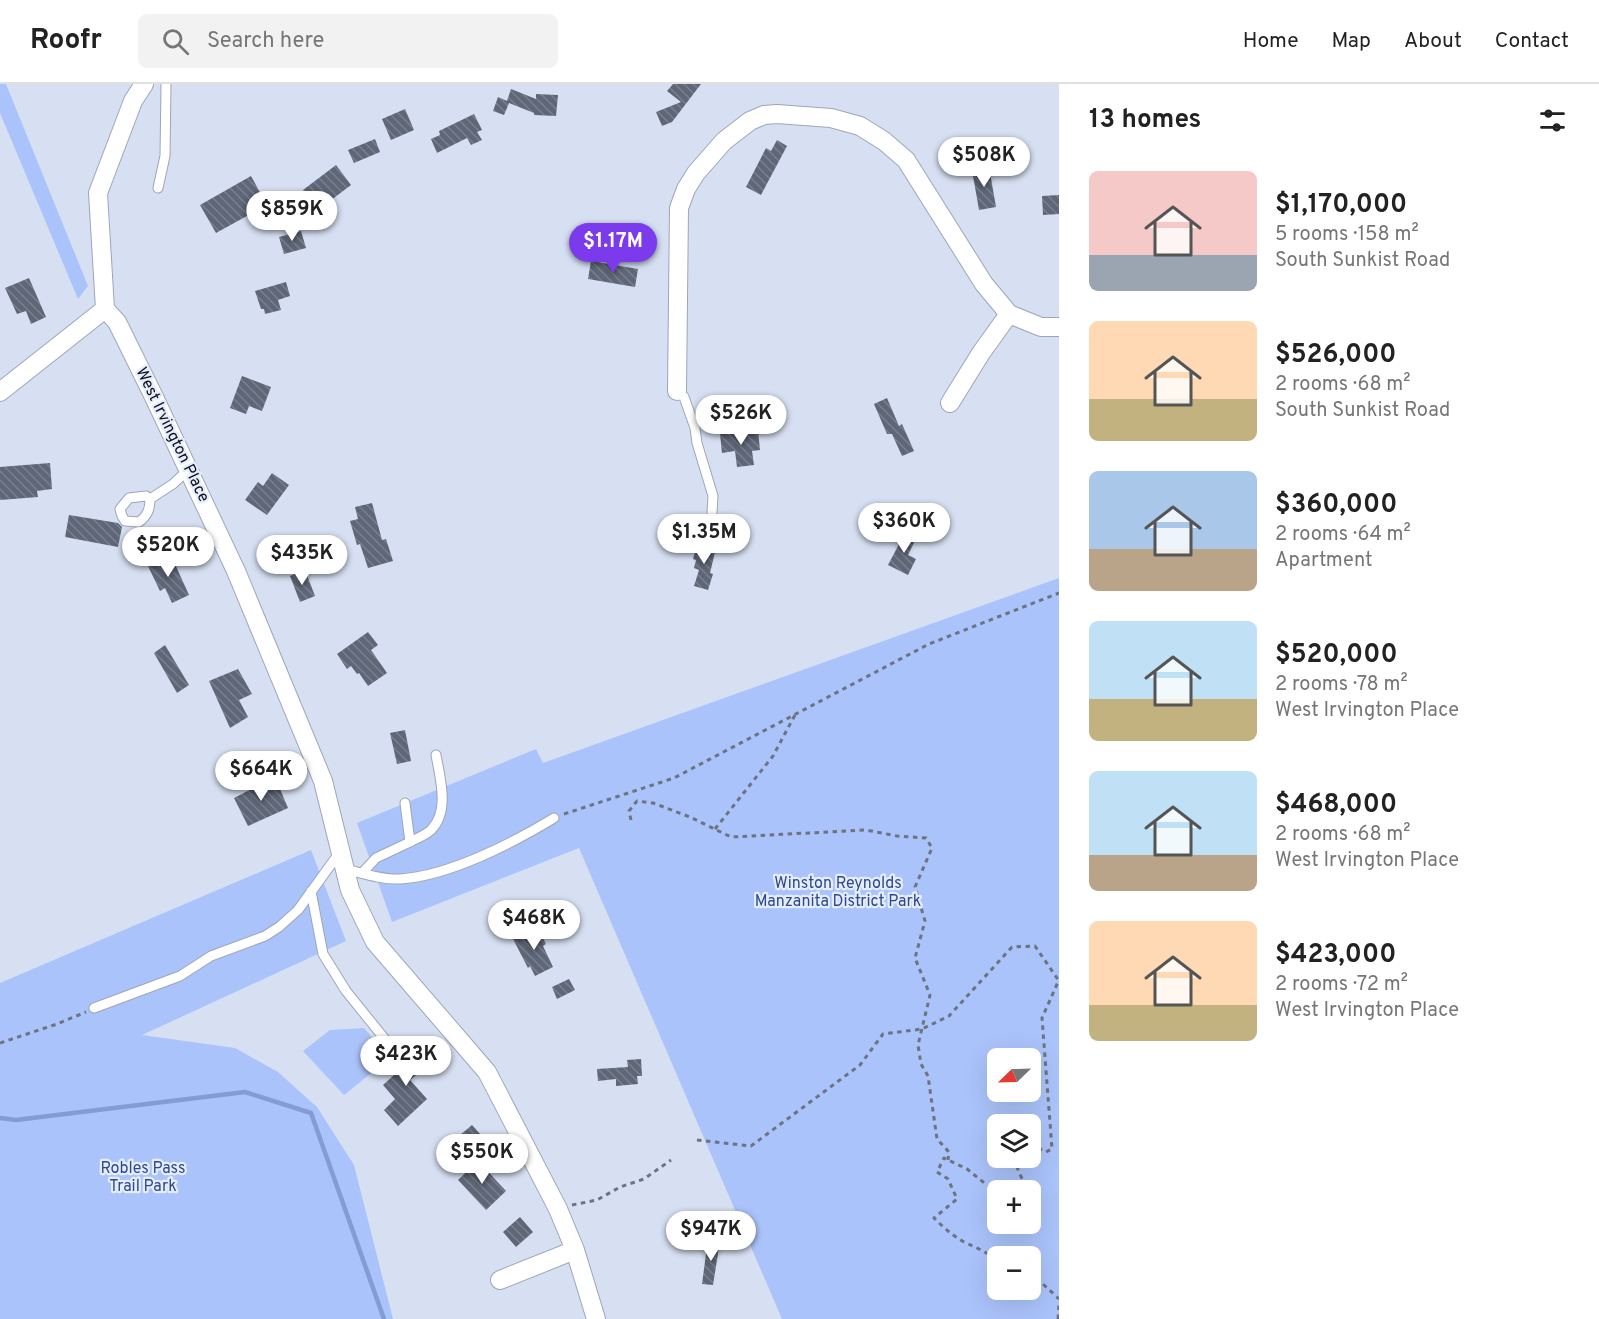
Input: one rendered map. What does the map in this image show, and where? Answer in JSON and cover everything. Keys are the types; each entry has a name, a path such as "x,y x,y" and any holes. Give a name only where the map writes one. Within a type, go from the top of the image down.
{"street":[{"path":"0,392 105,309 98,193 133,101 144,84"},
{"path":"677,391 679,208 686,189 696,173 724,141 750,121 764,116 831,118 860,126 884,141 906,160 984,284 1009,314 1041,327 1059,327"},
{"name":"West Irvington Place","path":"105,309 117,322 234,565 323,782 349,865 350,890 375,942 487,1072 558,1209 575,1250 596,1319"},
{"path":"950,403 1009,314"},
{"path":"500,1280 575,1250"}],"lane":[{"path":"158,188 165,156 166,84"},
{"path":"677,391 684,397 695,428 697,443 713,496 712,513"},
{"path":"150,499 173,484 189,469"},
{"path":"94,1008 180,976 211,956 265,936 298,910 311,891 349,865 376,858 430,832 440,815 442,789 436,755"},
{"path":"405,803 410,842"},
{"path":"349,865 398,879 440,870 493,851 554,818"},
{"path":"311,891 323,954 346,992 392,1048"}],"path":[{"path":"554,818 674,778 929,644 1059,592"},
{"path":"715,829 773,756 796,713"},
{"path":"631,792 637,801 653,803 731,837 866,830 897,836 926,838 932,848 915,887 925,921 915,958 930,995 918,1045 921,1064 928,1076 937,1138 949,1152 948,1160"},
{"path":"630,820 629,811 637,801"},
{"path":"697,1140 751,1146 860,1065 883,1034 922,1029 949,1017 1012,947 1035,946 1059,981 1042,1018 1053,1149 1046,1152 1041,1149"},
{"path":"0,1043 57,1024 94,1008"},
{"path":"987,1185 967,1169 944,1158 937,1172 948,1179 957,1199 934,1218 955,1236 987,1252"},
{"path":"558,1209 597,1200 620,1187 644,1179 670,1160"},
{"path":"1041,1282 1059,1299"},
{"path":"1058,1319 1059,1304"}],"green space":[{"path":"0,84 6,84 88,286 78,299 0,113"},
{"name":"Winston Reynolds Manzanita District Park","path":"1059,578 1059,1319 782,1319 579,848 392,922 357,823 536,749 543,763"},
{"name":"Robles Pass Trail Park","path":"311,850 346,941 142,1035 235,1048 278,1072 317,1107 354,1165 393,1319 0,1319 0,983"},
{"path":"364,1028 390,1058 344,1095 303,1051 330,1030"}],"building":[{"path":"673,84 701,84 672,122 662,126 656,112 681,102 667,91"},
{"path":"511,89 536,99 536,94 558,95 556,116 534,115 534,113 509,103 504,115 493,111 498,97 507,101"},
{"path":"405,109 414,130 391,140 382,119"},
{"path":"474,114 482,130 477,132 482,140 471,145 467,138 437,153 431,139 440,135 439,131"},
{"path":"375,139 380,152 354,163 348,150"},
{"path":"777,140 787,146 761,195 746,187 766,148 771,151"},
{"path":"336,165 351,185 318,210 303,190"},
{"path":"989,167 996,207 979,210 972,170"},
{"path":"251,176 267,205 216,233 200,205"},
{"path":"1059,195 1059,214 1043,215 1042,196"},
{"path":"301,231 306,248 284,254 279,237"},
{"path":"591,261 638,269 635,287 588,279"},
{"path":"29,278 46,317 31,324 26,311 17,314 5,288"},
{"path":"286,282 290,296 278,300 281,310 265,314 255,291"},
{"path":"242,376 271,387 262,411 249,406 246,414 230,408"},
{"path":"887,398 899,426 902,424 914,451 902,456 892,434 887,434 874,404"},
{"path":"758,430 760,450 752,451 754,465 737,467 735,451 722,453 720,434"},
{"path":"50,463 52,489 37,491 38,497 0,500 0,467"},
{"path":"272,473 289,485 267,515 245,500 258,482 263,486"},
{"path":"372,503 382,540 386,539 393,561 368,568 360,544 357,545 350,521 358,519 355,507"},
{"path":"69,515 118,523 122,527 118,547 65,537"},
{"path":"695,524 712,528 708,542 692,537"},
{"path":"907,529 918,534 908,555 916,559 908,575 888,565"},
{"path":"698,542 716,548 710,573 713,574 708,590 694,586 699,570 694,568 696,560 693,559"},
{"path":"170,553 189,595 172,603 165,588 160,591 147,564"},
{"path":"305,570 315,596 300,602 290,576"},
{"path":"368,632 378,645 371,650 387,673 368,686 351,666 347,669 337,654"},
{"path":"165,645 189,685 177,693 154,653"},
{"path":"238,669 252,694 239,700 248,717 230,728 209,681"},
{"path":"405,730 411,761 397,764 390,733"},
{"path":"275,777 288,808 248,826 234,798"},
{"path":"537,927 546,944 543,946 553,967 535,976 530,966 528,968 513,939"},
{"path":"569,979 575,990 557,999 552,987"},
{"path":"417,1046 431,1063 410,1080 427,1099 398,1126 384,1110 395,1099 383,1085 405,1065 401,1060"},
{"path":"641,1059 642,1076 637,1076 638,1084 616,1086 616,1079 598,1081 597,1069 628,1067 627,1060"},
{"path":"472,1125 481,1135 468,1145 460,1135"},
{"path":"478,1161 506,1191 486,1210 458,1180"},
{"path":"520,1217 533,1232 516,1247 503,1232"},
{"path":"708,1239 720,1241 713,1285 702,1284"}],"waterway":[{"path":"0,1118 16,1120 245,1092 311,1113 384,1319"}]}
